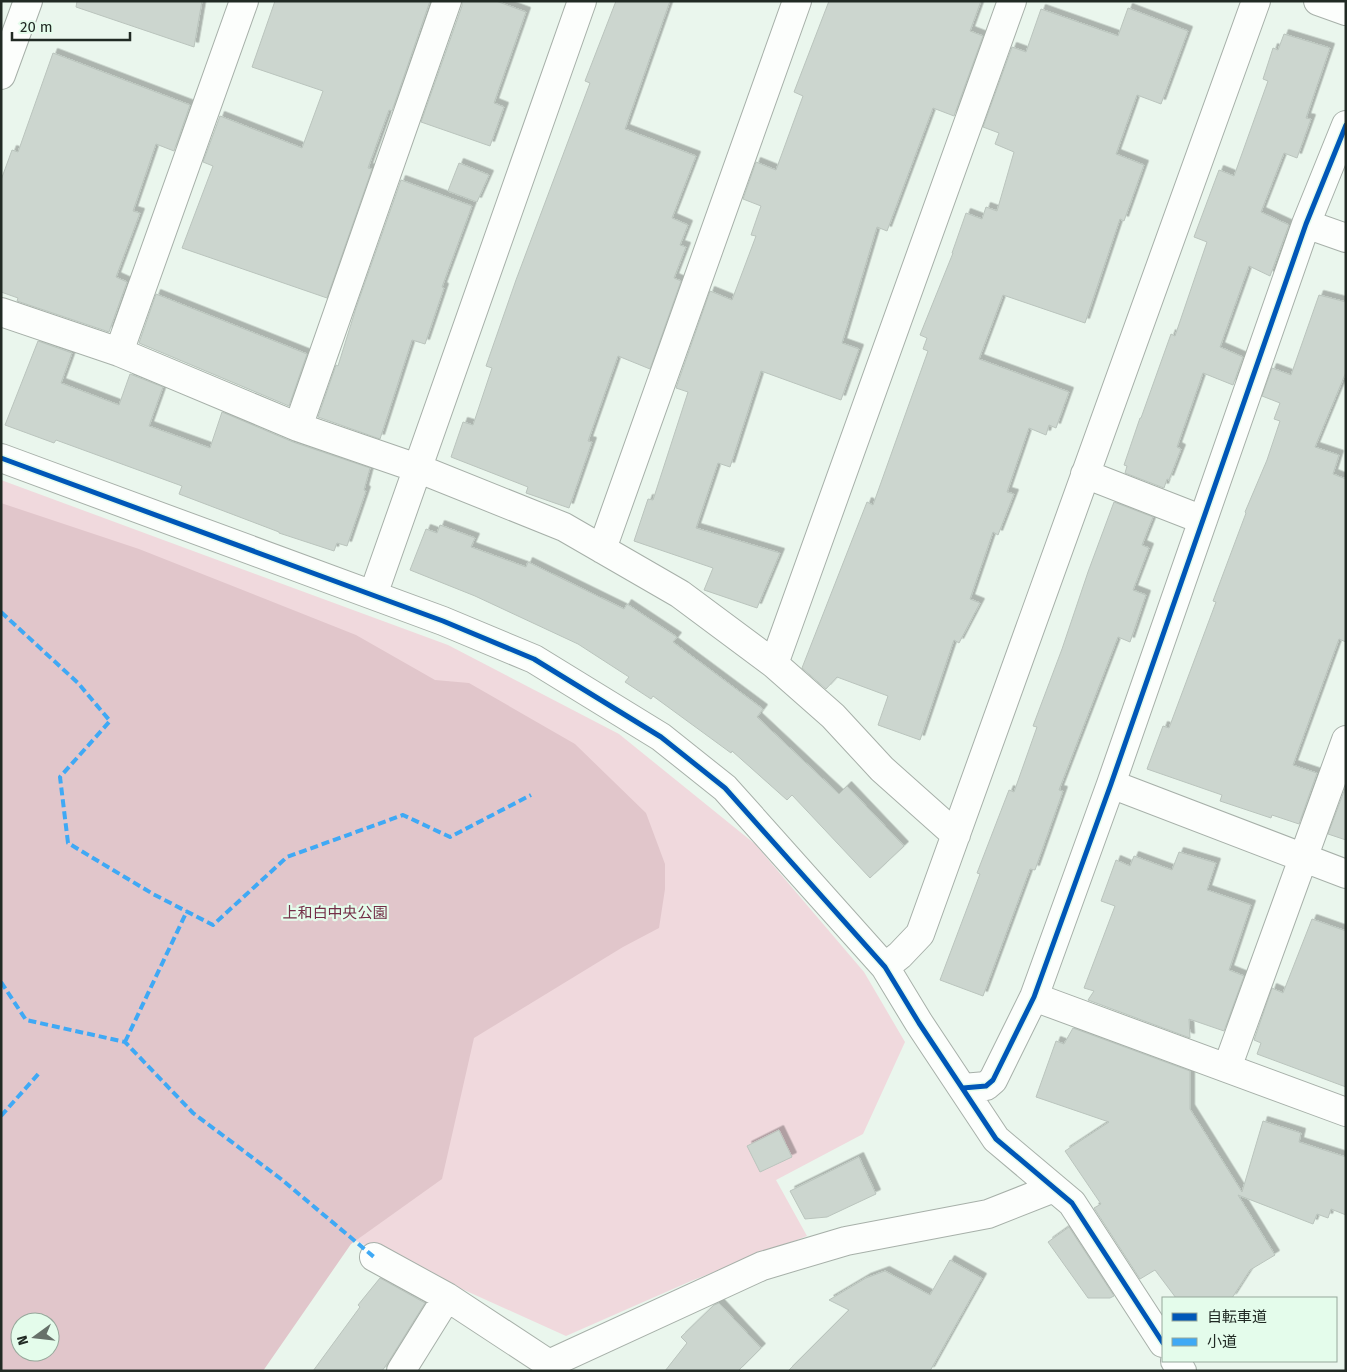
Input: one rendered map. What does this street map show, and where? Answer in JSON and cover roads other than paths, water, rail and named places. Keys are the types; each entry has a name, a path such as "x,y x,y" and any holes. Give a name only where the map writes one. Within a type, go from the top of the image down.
{"street":[{"path":"1,74 28,1"},
{"path":"119,352 244,1"},
{"path":"298,427 447,1"},
{"path":"372,595 582,1"},
{"path":"602,549 797,1"},
{"path":"774,664 1012,1"},
{"path":"885,967 900,955 920,934 1256,1"},
{"path":"1318,1 1346,11"},
{"path":"963,1088 986,1086 993,1080 1034,997 1111,784 1306,224 1346,124"},
{"path":"1306,224 1346,238"},
{"path":"1,312 119,352 298,427 417,468 564,527 680,594 774,664 833,716 882,769 956,835"},
{"path":"1,458 442,621 534,659 661,737 725,788 885,967 918,1022 996,1139 1072,1203 1162,1341"},
{"path":"1085,474 1203,520"},
{"path":"1227,1068 1346,740"},
{"path":"1111,784 1346,874"},
{"path":"1034,997 1346,1112"},
{"path":"374,1257 447,1297 553,1368 762,1266 846,1241 988,1214 1054,1188"},
{"path":"401,1371 447,1297"}],"park label":[{"name":"上和白中央公園","path":"335,913"}]}
